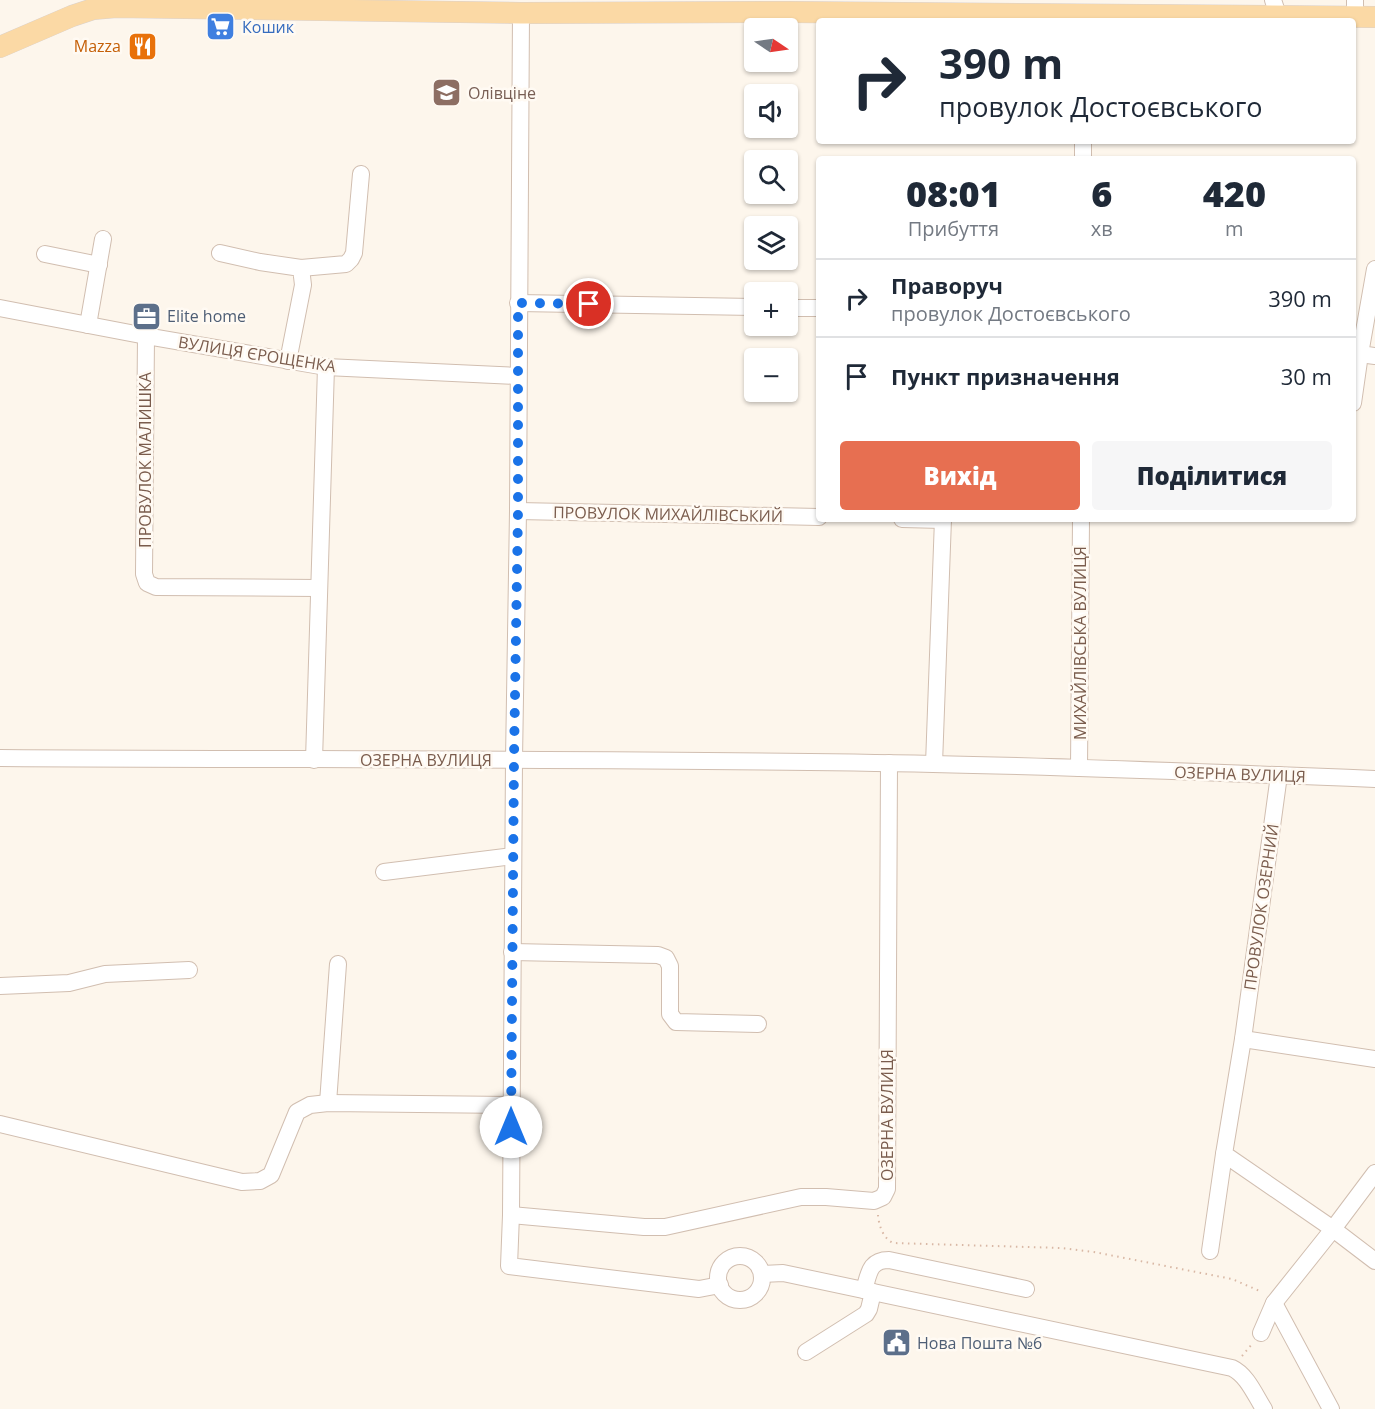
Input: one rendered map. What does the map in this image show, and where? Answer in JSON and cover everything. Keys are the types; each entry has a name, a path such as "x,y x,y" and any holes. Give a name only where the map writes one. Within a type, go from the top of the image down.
{"main road":[{"path":"0,47 72,16 87,5 116,7 228,4 521,13 710,6 937,7 1084,18 1183,8 1362,12"}],"street":[{"path":"521,13 509,1266 699,1289 720,1285"},
{"path":"220,253 302,268 346,264 354,253 361,174"},
{"path":"88,326 103,239"},
{"path":"45,255 99,265"},
{"path":"288,361 303,285 302,268"},
{"path":"1356,393 1368,355 1375,269"},
{"path":"518,303 744,307"},
{"name":"ВУЛИЦЯ ЄРОЩЕНКА","path":"0,308 88,326 326,367 518,376"},
{"path":"798,308 816,308"},
{"name":"ПРОВУЛОК МАЛИШКА","path":"146,336 144,574 147,583 156,587 318,588"},
{"path":"314,760 326,367"},
{"name":"ПРОВУЛОК МИХАЙЛІВСЬКИЙ","path":"518,511 816,517"},
{"path":"934,764 943,522"},
{"name":"МИХАЙЛІВСЬКА ВУЛИЦЯ","path":"1079,768 1081,522"},
{"name":"ОЗЕРНА ВУЛИЦЯ","path":"0,758 514,759 889,763 1375,779"},
{"name":"ОЗЕРНА ВУЛИЦЯ","path":"511,1215 665,1227 801,1197 874,1201 879,1200 885,1194 889,763"},
{"name":"ПРОВУЛОК ОЗЕРНИЙ","path":"1210,1251 1243,1039 1279,775"},
{"path":"384,872 513,856"},
{"path":"512,952 658,955 666,958 670,966 670,1014 676,1022 758,1024"},
{"path":"328,1103 338,964"},
{"path":"0,986 69,983 105,974 189,970"},
{"path":"1243,1039 1375,1059"},
{"path":"0,1124 251,1183 271,1175 297,1112 310,1105 328,1103 511,1105"},
{"path":"1224,1154 1333,1229 1375,1262"},
{"path":"1261,1333 1274,1304 1375,1173"},
{"path":"734,1257 749,1258 755,1262 762,1274 760,1288 749,1298 742,1300 728,1296 720,1285 718,1278 723,1265 734,1257"},
{"path":"806,1352 866,1314 869,1309 872,1267 882,1260 1026,1289"},
{"path":"762,1274 783,1273 1232,1368 1244,1378 1264,1409"},
{"path":"1274,1304 1331,1409"}],"path":[{"path":"879,1200 880,1226 886,1239 893,1243 1061,1248 1094,1252 1233,1279 1262,1292 1274,1304"},
{"path":"1232,1368 1261,1333"}],"place":[{"name":"Кошик","path":"221,27"},
{"name":"Mazza","path":"142,46"},
{"name":"Олівціне","path":"447,93"},
{"name":"Elite home","path":"146,316"},
{"name":"Нова Пошта №6","path":"896,1343"}],"route":[{"path":"511,1127 518,303 589,304"}]}
